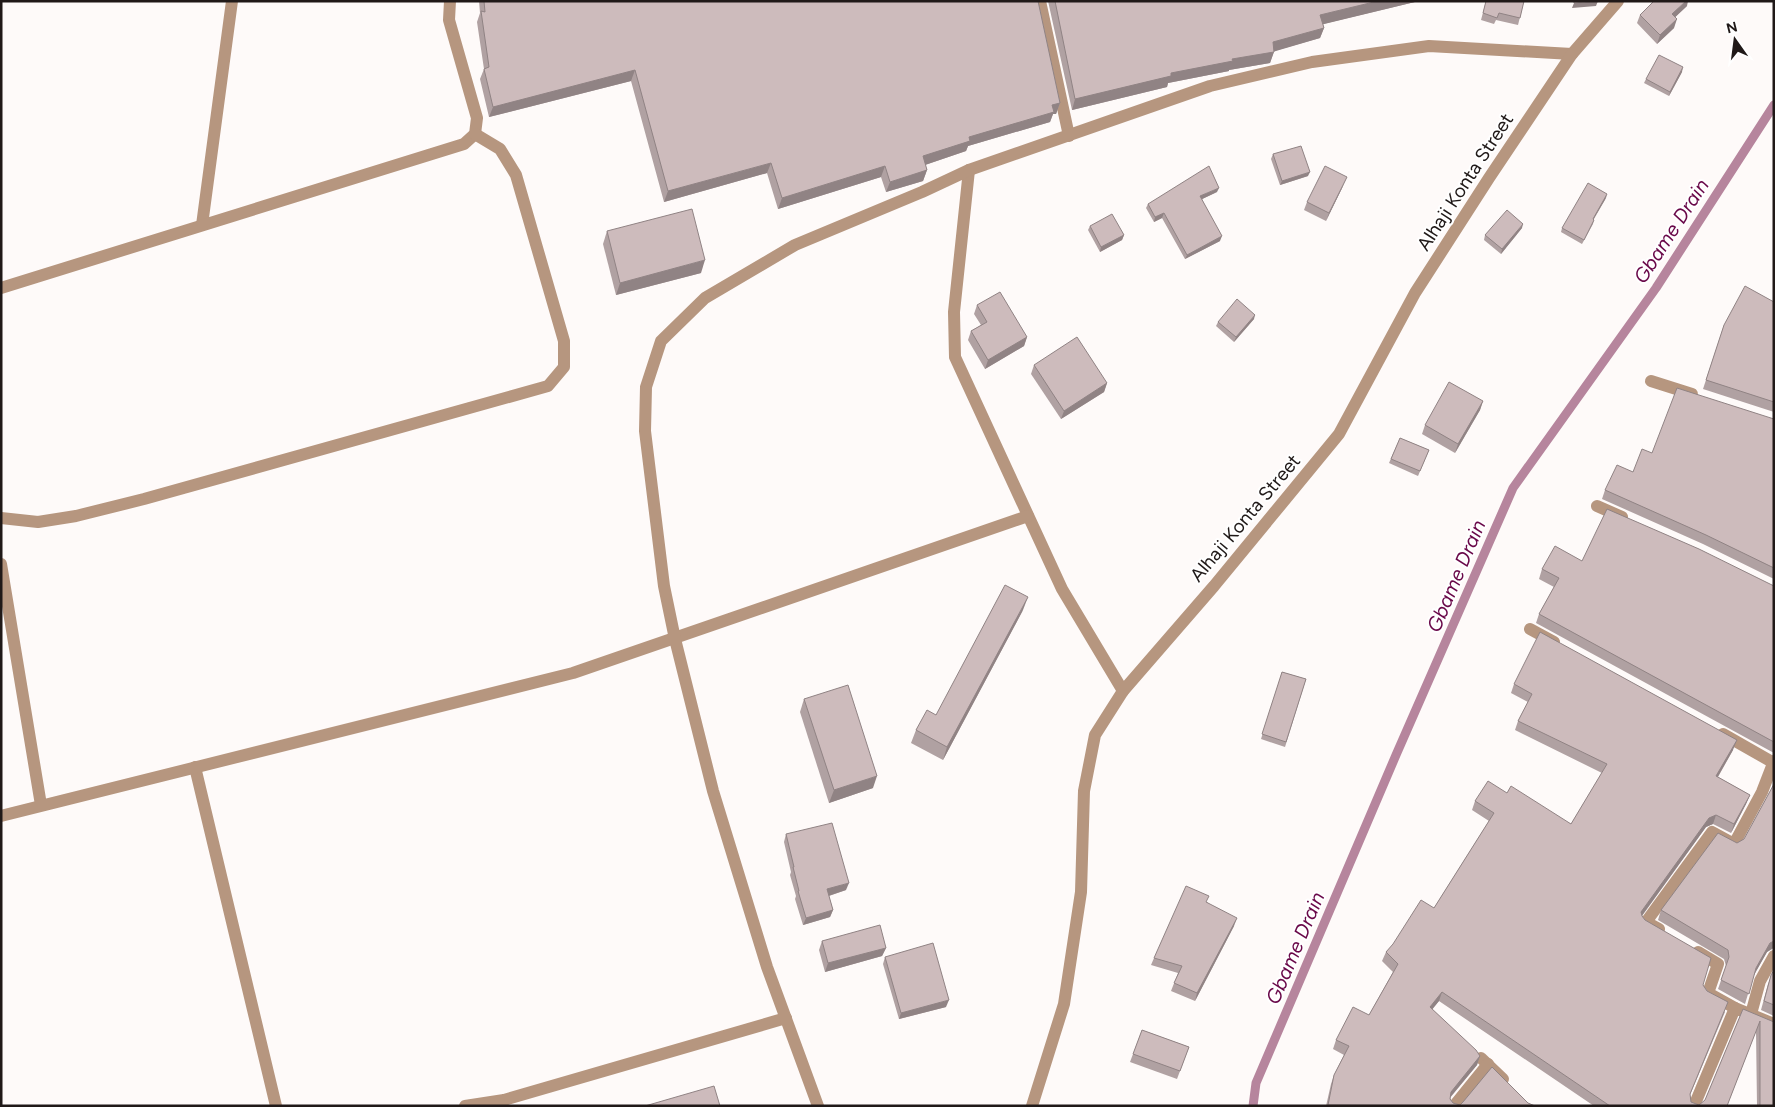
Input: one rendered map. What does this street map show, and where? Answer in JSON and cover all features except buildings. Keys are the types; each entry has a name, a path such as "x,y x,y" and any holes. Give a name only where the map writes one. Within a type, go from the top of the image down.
{"street":[{"path":"202,225 232,1"},
{"path":"1,288 464,144 475,134 477,118 449,20 450,1"},
{"path":"1040,1 1069,136"},
{"name":"Alhaji Konta Street","path":"1032,1106 1064,1004 1081,892 1084,791 1095,735 1123,691 1214,586 1339,434 1415,293 1572,54 1618,1"},
{"path":"818,1106 766,966 713,791 675,639 664,586 645,431 646,386 661,341 705,298 795,245 922,192 969,170 1210,86 1312,62 1429,46 1572,54"},
{"path":"1,518 38,522 76,516 548,386 564,366 564,341 516,175 500,149 475,134"},
{"path":"969,170 954,312 955,357 1062,589 1123,691"},
{"path":"1651,381 1708,400"},
{"path":"1597,506 1631,521"},
{"path":"1,816 573,673 1028,516"},
{"path":"1,564 41,805"},
{"path":"1530,628 1564,647"},
{"path":"1670,936 1646,922 1712,832 1734,844 1762,792 1774,762 1712,728"},
{"path":"194,767 276,1106"},
{"path":"1686,946 1718,964 1708,993 1735,1008 1774,1024"},
{"path":"1751,1014 1760,981 1774,956"},
{"path":"1694,1106 1735,1008"},
{"path":"465,1106 504,1100 786,1018"},
{"path":"1454,1106 1485,1061 1509,1085"}],"waterway":[{"name":"Gbame Drain","path":"1253,1106 1256,1083 1396,755 1513,488 1656,288 1774,105"}]}
